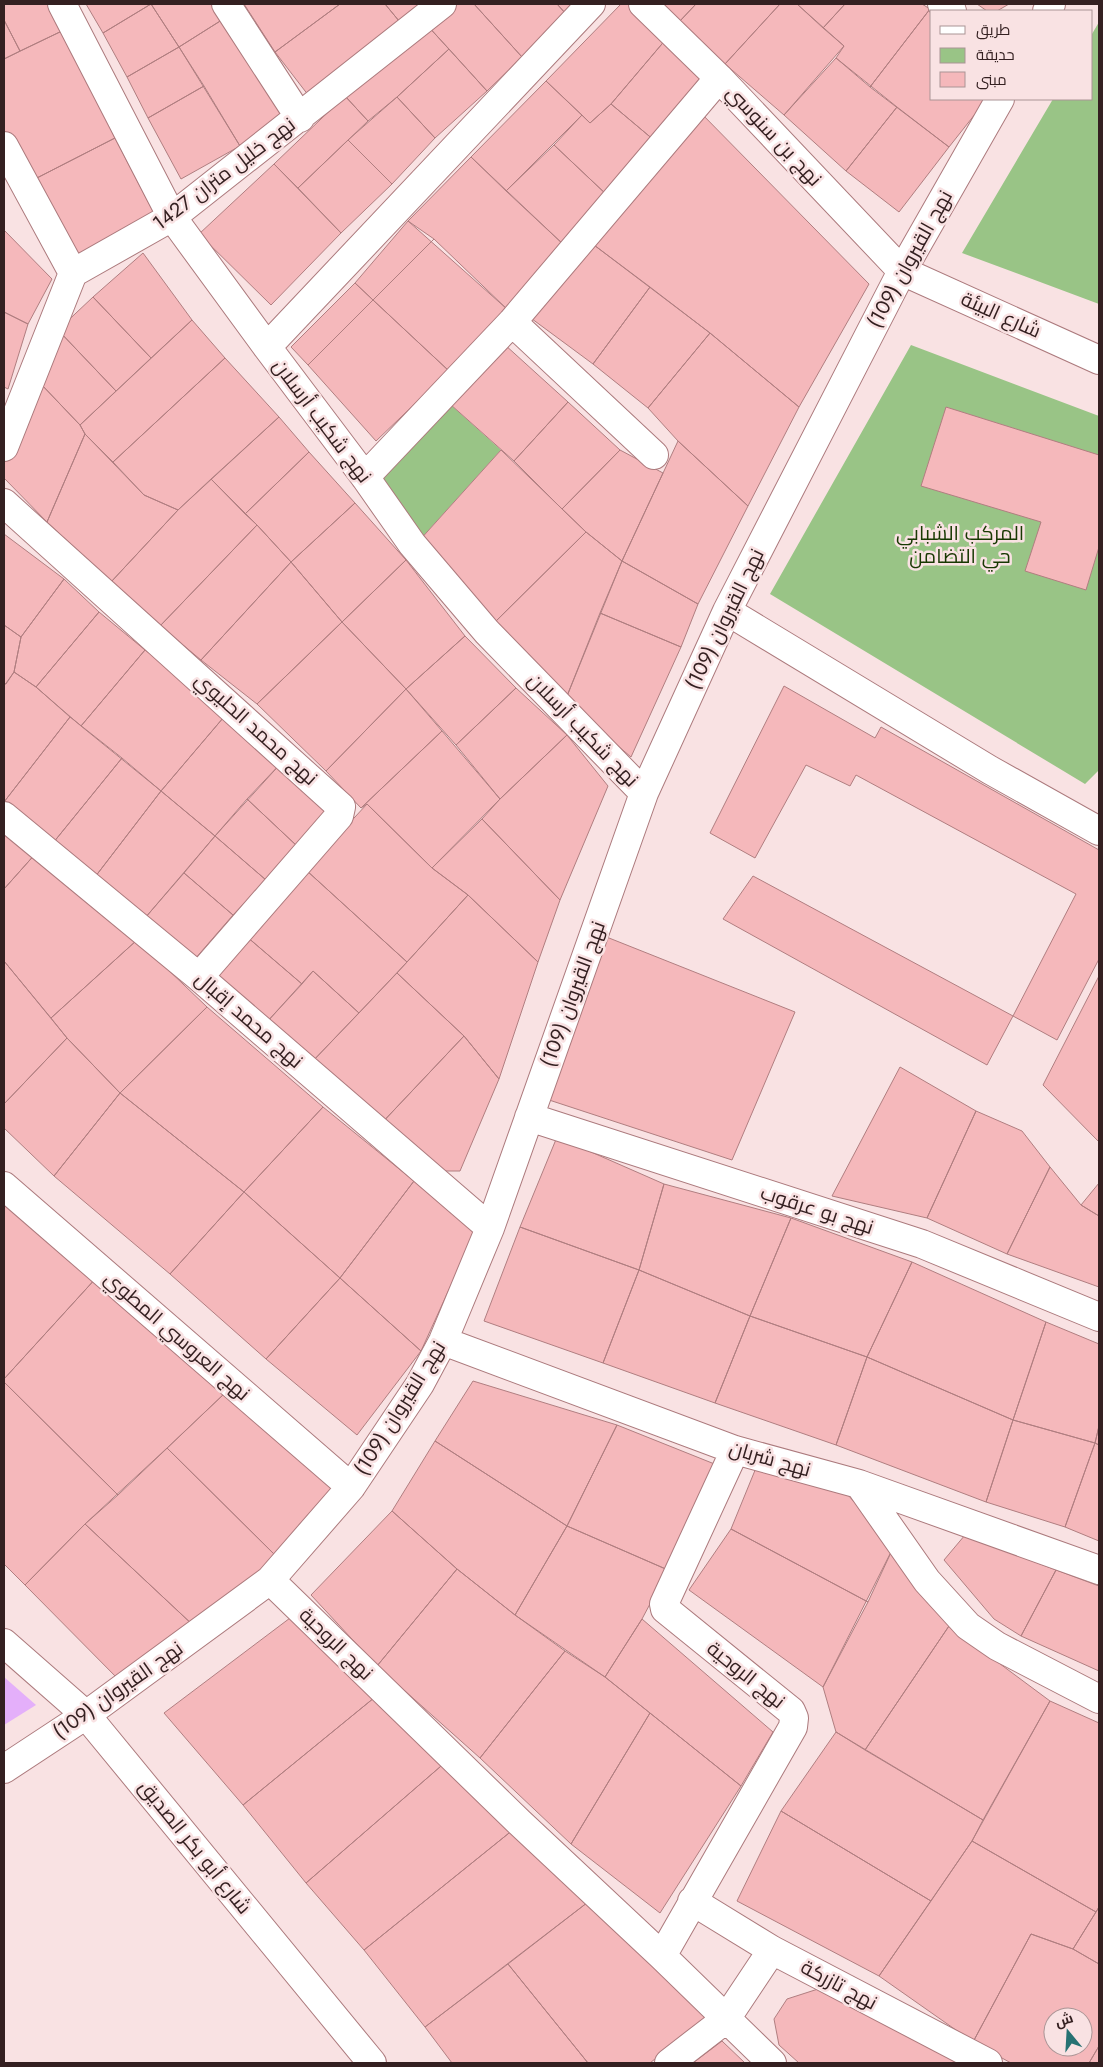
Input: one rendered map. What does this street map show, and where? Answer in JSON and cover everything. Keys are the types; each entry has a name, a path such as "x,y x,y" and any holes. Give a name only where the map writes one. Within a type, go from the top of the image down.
{"street":[{"name":"نهج شكيب أرسلان","path":"62,4 172,217 365,477 412,544 487,632 644,793"},
{"path":"226,4 300,118"},
{"name":"نهج خليل متران 1427","path":"73,273 172,217 300,118 442,4"},
{"path":"267,347 591,4"},
{"name":"نهج بن سنوسي","path":"643,4 719,78 902,271"},
{"path":"365,477 512,322 719,78"},
{"name":"نهج القيروان (109)","path":"4,1769 86,1715 270,1580 351,1487 420,1384 443,1341 490,1228 644,793 727,611 902,271 999,100"},
{"path":"4,146 73,273 4,446"},
{"name":"شارع البيئة","path":"902,271 1099,360"},
{"path":"512,322 654,455"},
{"name":"نهج محمد الحليوي","path":"4,503 341,807 339,816 199,977"},
{"path":"727,611 990,770 1099,831"},
{"name":"نهج محمد إقبال","path":"4,816 199,977 490,1228"},
{"name":"نهج بو عرقوب","path":"529,1116 922,1244 1099,1316"},
{"name":"نهج العروسي المطوي","path":"4,1186 351,1487"},
{"name":"نهج شربان","path":"443,1341 735,1450 859,1484 1099,1570"},
{"name":"نهج الروحية","path":"662,1956 793,1727 794,1718 790,1712 665,1609 664,1604 735,1450"},
{"path":"859,1484 927,1581 968,1626 997,1646 1099,1699"},
{"name":"نهج الروحية","path":"270,1580 519,1822 662,1956 772,2063"},
{"name":"شارع أبو بكر الصديق","path":"4,1643 86,1715 372,2063"},
{"name":"نهج تازركة","path":"692,1902 772,1950 988,2063"},
{"path":"669,2063 726,2019 772,1950"}],"green space":[{"path":"1099,22 1099,304 962,253 1052,100 1093,100 1093,32"},
{"name":"المركب الشبابي حي التضامن","path":"911,345 1099,416 1099,770 1085,784 770,594"},
{"path":"450,404 501,450 418,542 376,484"}],"shaded area":[{"path":"4,1677 36,1705 4,1725"}],"building":[{"path":"4,4 51,4 64,30 20,51 4,20"},
{"path":"86,4 151,4 103,33"},
{"path":"151,4 216,4 225,18 179,47"},
{"path":"151,4 179,47 127,77 103,33"},
{"path":"244,4 340,4 275,52"},
{"path":"340,4 385,4 404,27 312,100 275,52"},
{"path":"385,4 432,4 404,27"},
{"path":"451,4 474,4 522,57 487,91 426,24"},
{"path":"474,4 557,4 566,14 522,57"},
{"path":"557,4 578,4 566,14"},
{"path":"621,4 628,4 667,38 611,104 590,123 546,81"},
{"path":"660,4 696,4 679,22"},
{"path":"696,4 780,4 725,64 679,22"},
{"path":"780,4 797,4 844,46 784,115 725,64"},
{"path":"797,4 845,4 823,28"},
{"path":"845,4 922,4 930,9 870,87 836,58 844,46 823,28"},
{"path":"977,4 1009,4 999,10 986,10"},
{"path":"930,9 930,100 986,100 949,147 870,87"},
{"path":"225,18 288,117 240,146 179,47"},
{"path":"4,20 20,51 4,59"},
{"path":"426,24 449,49 368,121 345,96"},
{"path":"64,30 115,138 31,181 4,130 4,59"},
{"path":"667,38 712,76 655,141 611,104"},
{"path":"179,47 204,86 148,118 127,77"},
{"path":"449,49 487,91 435,138 397,97"},
{"path":"836,58 897,107 846,171 784,115"},
{"path":"546,81 582,115 506,191 471,157"},
{"path":"204,86 240,146 181,179 148,118"},
{"path":"345,96 368,121 298,188 274,164"},
{"path":"397,97 435,138 392,184 348,140"},
{"path":"611,104 655,141 608,196 554,145 582,115 590,123"},
{"path":"897,107 949,147 899,212 846,171"},
{"path":"696,108 869,284 799,407 710,333 590,242"},
{"path":"115,138 155,215 72,259 31,181"},
{"path":"348,140 392,184 341,233 298,188"},
{"path":"554,145 608,196 565,246 506,191"},
{"path":"471,157 565,246 508,310 408,221"},
{"path":"274,164 341,233 271,305 199,234"},
{"path":"408,221 434,239 373,300 355,283"},
{"path":"4,230 52,279 28,324 4,312"},
{"path":"434,239 508,310 449,371 373,300"},
{"path":"590,242 650,287 593,364 524,313"},
{"path":"143,253 192,320 151,358 93,297"},
{"path":"355,283 373,300 308,365 291,347"},
{"path":"650,287 710,333 648,408 593,364"},
{"path":"93,297 151,358 116,391 58,330"},
{"path":"373,300 449,371 376,441 308,365"},
{"path":"4,312 28,324 8,389 4,387"},
{"path":"192,320 225,358 113,462 85,434 80,425"},
{"path":"58,330 116,391 80,425 40,383"},
{"path":"710,333 799,407 748,506 678,441 648,408"},
{"path":"504,344 568,402 514,461 450,404"},
{"path":"225,358 279,417 178,510 144,495 113,462"},
{"path":"40,383 80,425 85,434 47,522 4,478 4,463"},
{"path":"568,402 620,450 562,509 514,461"},
{"path":"946,407 1099,455 1099,547 1086,590 1025,571 1041,522 921,486"},
{"path":"279,417 309,452 245,514 211,479"},
{"path":"85,434 144,495 178,510 111,582 47,522"},
{"path":"678,441 748,506 698,604 622,561"},
{"path":"501,450 586,532 491,626 418,542"},
{"path":"620,450 663,473 622,561 586,532 562,509"},
{"path":"309,452 355,503 291,562 245,514"},
{"path":"211,479 257,525 160,626 111,582 178,510"},
{"path":"355,503 406,560 342,622 291,562"},
{"path":"257,525 291,562 201,660 160,626"},
{"path":"586,532 622,561 565,701 491,626"},
{"path":"4,534 64,579 21,637 4,625"},
{"path":"406,560 465,636 406,689 342,622"},
{"path":"622,561 698,604 681,647 600,613"},
{"path":"291,562 342,622 257,704 201,660"},
{"path":"64,579 99,612 36,687 14,672 21,637"},
{"path":"99,612 145,650 81,726 36,687"},
{"path":"600,613 681,647 631,757 565,701"},
{"path":"342,622 406,689 326,771 257,704"},
{"path":"4,625 21,637 14,672 6,684 4,682"},
{"path":"465,636 516,688 456,745 406,689"},
{"path":"145,650 229,711 161,791 81,726"},
{"path":"14,672 36,687 70,717 4,802 4,686"},
{"path":"784,686 875,738 881,727 1099,850 1099,959 1057,1040 1013,1016 1076,894 856,775 850,786 806,765 755,858 710,833"},
{"path":"516,688 567,735 500,799 456,745"},
{"path":"406,689 442,731 361,808 326,771"},
{"path":"229,711 283,761 215,836 161,791"},
{"path":"70,717 122,758 53,843 4,804 4,802"},
{"path":"442,731 500,799 432,868 367,804 361,808"},
{"path":"567,735 608,786 560,900 482,819 500,799"},
{"path":"122,758 161,791 95,877 53,843"},
{"path":"283,761 333,808 297,846 247,799"},
{"path":"161,791 215,836 145,918 95,877"},
{"path":"247,799 297,846 266,880 215,836"},
{"path":"367,804 432,868 468,895 407,962 306,870"},
{"path":"482,819 560,900 538,962 468,895 432,868"},
{"path":"4,827 37,852 4,889"},
{"path":"215,836 266,880 233,915 184,873"},
{"path":"37,852 137,940 51,1018 4,961 4,889"},
{"path":"306,870 407,962 359,1013 313,971 302,984 246,936"},
{"path":"184,873 233,915 194,960 145,918"},
{"path":"753,876 1013,1016 987,1065 723,919"},
{"path":"468,895 538,962 499,1079 464,1036 397,973"},
{"path":"246,936 302,984 266,1023 212,975"},
{"path":"604,936 795,1012 732,1160 543,1098"},
{"path":"137,940 207,1007 120,1093 67,1038 51,1018"},
{"path":"4,961 67,1038 4,1104"},
{"path":"313,971 359,1013 310,1064 266,1023"},
{"path":"397,973 464,1036 378,1127 310,1064"},
{"path":"1099,976 1099,1142 1043,1085"},
{"path":"207,1007 323,1107 244,1192 120,1093"},
{"path":"464,1036 499,1079 460,1171 440,1171 378,1127"},
{"path":"67,1038 120,1093 54,1176 4,1128 4,1104"},
{"path":"900,1067 976,1111 927,1218 832,1196"},
{"path":"120,1093 244,1192 170,1274 54,1176"},
{"path":"323,1107 414,1181 340,1278 244,1192"},
{"path":"976,1111 1022,1131 1050,1167 1007,1254 927,1218"},
{"path":"557,1137 664,1184 639,1270 520,1227"},
{"path":"1050,1167 1081,1205 1099,1216 1099,1287 1007,1254"},
{"path":"414,1181 477,1228 421,1351 340,1278"},
{"path":"1099,1183 1099,1216 1081,1205"},
{"path":"664,1184 791,1218 750,1316 639,1270"},
{"path":"244,1192 340,1278 266,1359 170,1274"},
{"path":"4,1200 97,1277 4,1379"},
{"path":"791,1218 912,1262 867,1357 750,1316"},
{"path":"520,1227 639,1270 603,1363 484,1321"},
{"path":"912,1262 1046,1322 1013,1420 867,1357"},
{"path":"639,1270 750,1316 715,1403 603,1363"},
{"path":"97,1277 225,1393 118,1495 4,1382 4,1379"},
{"path":"340,1278 421,1351 357,1435 266,1359"},
{"path":"750,1316 867,1357 836,1445 715,1403"},
{"path":"1046,1322 1099,1344 1099,1426 1095,1443 1013,1420"},
{"path":"867,1357 1013,1420 986,1502 836,1445"},
{"path":"473,1381 617,1425 567,1526 435,1441"},
{"path":"4,1382 118,1495 85,1524 25,1585 4,1564"},
{"path":"225,1393 339,1491 276,1556 167,1448"},
{"path":"1013,1420 1095,1443 1065,1527 986,1502"},
{"path":"617,1425 717,1465 668,1570 567,1526"},
{"path":"1099,1426 1099,1445 1095,1443"},
{"path":"435,1441 567,1526 515,1615 457,1569 392,1511"},
{"path":"1095,1443 1099,1445 1099,1541 1065,1527"},
{"path":"167,1448 276,1556 195,1627 85,1524"},
{"path":"758,1463 847,1494 894,1546 868,1602 731,1529"},
{"path":"392,1511 457,1569 377,1666 311,1595"},
{"path":"85,1524 195,1627 122,1683 25,1585"},
{"path":"567,1526 668,1570 642,1619 605,1677 515,1615"},
{"path":"731,1529 868,1602 823,1687 689,1590"},
{"path":"965,1535 1056,1570 1021,1636 994,1619 944,1560"},
{"path":"894,1546 949,1626 865,1750 836,1732 823,1687"},
{"path":"457,1569 515,1615 565,1651 480,1758 377,1666"},
{"path":"1056,1570 1099,1586 1099,1671 1021,1636"},
{"path":"298,1612 380,1693 243,1805 164,1713"},
{"path":"642,1619 773,1732 741,1786 605,1677"},
{"path":"949,1626 1050,1701 983,1820 865,1750"},
{"path":"565,1651 605,1677 650,1713 571,1844 480,1758"},
{"path":"380,1693 448,1760 306,1883 243,1805"},
{"path":"1050,1701 1099,1723 1099,1907 1096,1912 972,1841"},
{"path":"650,1713 741,1786 660,1913 571,1844"},
{"path":"836,1732 983,1820 972,1841 931,1901 781,1811"},
{"path":"448,1760 519,1825 364,1950 306,1883"},
{"path":"781,1811 931,1901 879,1976 737,1901"},
{"path":"519,1825 592,1899 425,2027 364,1950"},
{"path":"972,1841 1096,1912 1073,1949 1031,1934 973,2042 879,1976"},
{"path":"592,1899 713,2012 650,2063 588,2063 508,1964"},
{"path":"1099,1907 1099,1964 1073,1949"},
{"path":"1031,1934 1073,1949 1099,1964 1099,2046 1093,2056 1093,2007 1043,2007 1043,2057 1093,2057 1089,2063 1011,2063 973,2042"},
{"path":"508,1964 588,2063 452,2063 425,2027"},
{"path":"818,1989 963,2063 799,2063 779,2045 774,2019 787,1999"},
{"path":"722,2041 745,2063 693,2063"},
{"path":"1099,2046 1099,2063 1089,2063"}]}
